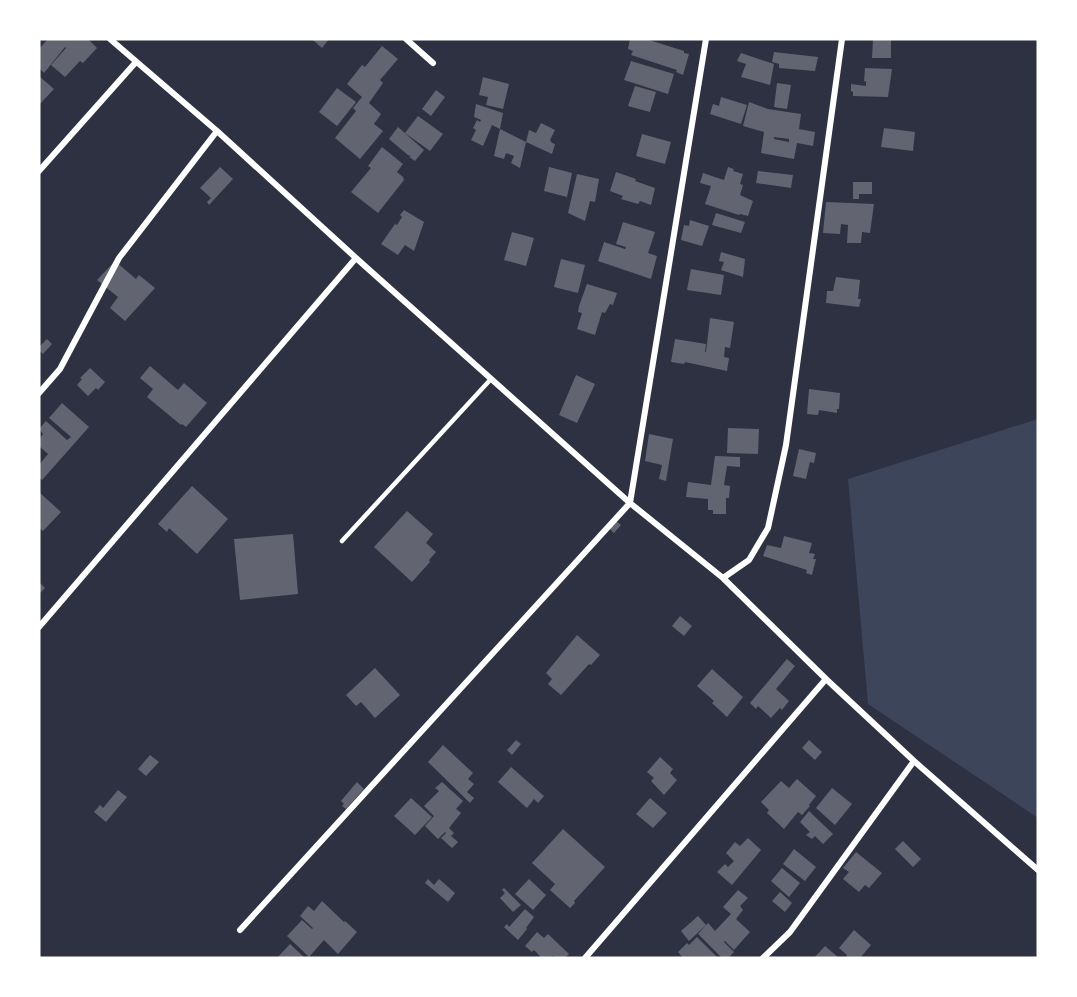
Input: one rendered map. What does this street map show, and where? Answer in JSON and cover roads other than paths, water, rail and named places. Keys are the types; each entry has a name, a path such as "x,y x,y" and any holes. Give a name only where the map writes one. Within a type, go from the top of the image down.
{"street":[{"path":"110,39 217,131 630,503 723,578 914,761 1038,870"},
{"path":"406,39 433,63"},
{"path":"240,930 630,503 706,39"},
{"path":"723,578 749,560 768,528 786,444 842,39"},
{"path":"39,171 136,62"},
{"path":"39,393 60,369 119,258 217,131"},
{"path":"39,627 356,258"},
{"path":"585,958 826,679"},
{"path":"763,958 790,932 914,761"}],"lane":[{"path":"342,541 491,379"}]}
